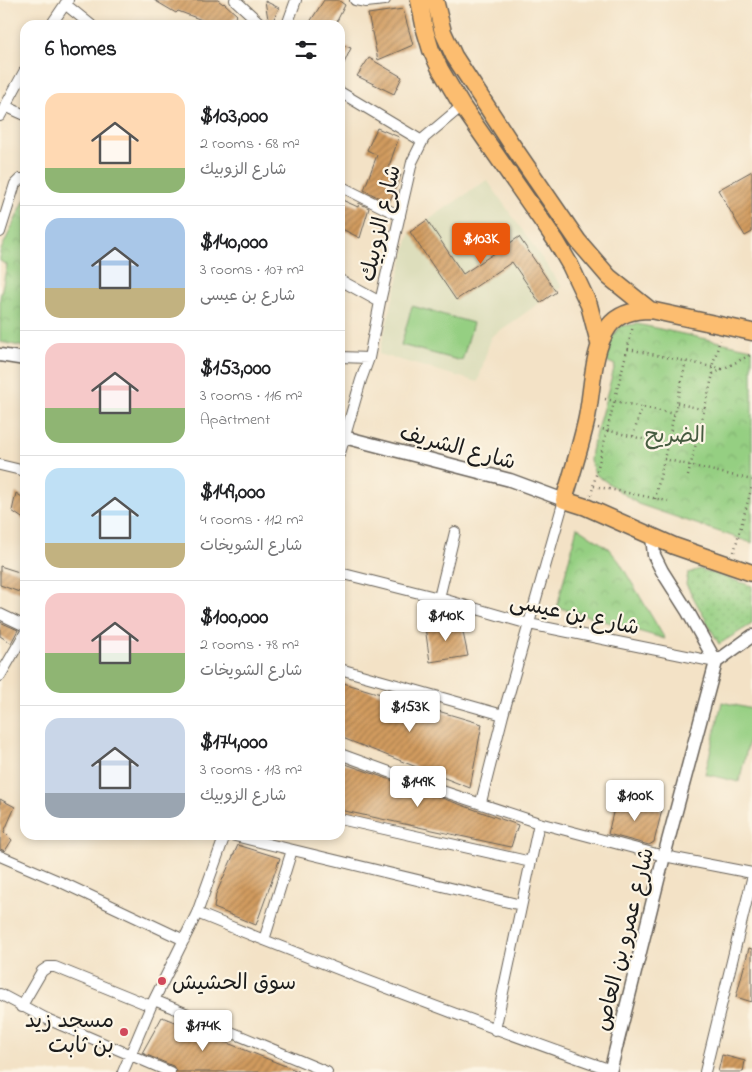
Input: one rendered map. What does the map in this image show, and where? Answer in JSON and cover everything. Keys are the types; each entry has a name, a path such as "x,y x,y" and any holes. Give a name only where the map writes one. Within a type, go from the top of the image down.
{"main road":[{"path":"418,0 432,50 440,69 462,106 570,265 588,305 599,343"},
{"path":"435,0 443,32 457,62 573,233 609,277 643,310"},
{"path":"752,332 643,310 618,318 610,325 599,343 585,425 564,500 586,507 652,537 752,573"}],"street":[{"path":"235,0 257,20"},
{"path":"289,20 296,0"},
{"path":"356,0 366,2 385,0"},
{"path":"54,20 66,2 86,20"},
{"path":"20,79 2,111 20,114"},
{"path":"345,95 422,141"},
{"name":"شارع الزوبيك","path":"345,430 370,358 380,302 412,162 422,141 432,130 462,106"},
{"path":"0,232 15,184 20,178"},
{"path":"345,188 400,216"},
{"path":"345,283 380,302"},
{"path":"0,355 20,358"},
{"path":"345,357 370,358"},
{"name":"شارع الشريف","path":"345,437 510,480 564,500"},
{"path":"0,465 20,470"},
{"path":"481,802 503,715 564,500"},
{"path":"439,598 456,532"},
{"path":"652,537 654,555 662,571 716,662 752,636"},
{"name":"شارع بن عيسى","path":"345,575 439,598 529,624 716,662"},
{"path":"0,614 20,624"},
{"path":"0,676 20,642"},
{"name":"شارع عمرو بن العاص","path":"610,1071 664,856 716,662"},
{"path":"345,670 503,715"},
{"path":"345,756 439,790 481,802 539,823 664,856 752,874"},
{"path":"345,820 531,862"},
{"path":"495,1030 539,823"},
{"path":"123,1072 152,1003 197,913 223,840"},
{"path":"251,840 522,905"},
{"path":"264,940 292,850"},
{"path":"0,856 63,883 184,940"},
{"path":"705,1072 752,879"},
{"path":"197,913 348,974 610,1071"},
{"path":"22,1007 42,971 48,967 55,967 326,1072"},
{"path":"0,994 47,1019 170,1072"}],"path":[{"path":"586,507 594,486 628,349 643,310"},
{"path":"688,476 713,374 712,367 724,326"},
{"path":"628,349 722,369"},
{"path":"713,374 752,354"},
{"path":"655,499 686,362"},
{"path":"590,396 674,414"},
{"path":"677,403 705,410"},
{"path":"633,436 642,407"},
{"path":"585,425 667,444"},
{"path":"664,459 752,480"},
{"path":"594,486 668,501"},
{"path":"730,566 752,486"}],"shaded area":[{"path":"487,180 562,287 491,337 478,382 379,354 410,232"}],"green space":[{"path":"20,210 20,346 0,342 0,298 7,265 0,261 0,252"},
{"path":"412,306 473,323 462,361 401,345"},
{"name":"الضريح","path":"637,324 752,349 752,543 638,504 595,474 590,460 591,451 615,365 604,360 604,349 620,326"},
{"path":"577,527 608,548 619,561 665,639 557,607"},
{"path":"700,569 752,586 752,624 719,644 686,584 688,573"},
{"path":"722,702 752,709 752,728 739,782 705,774"}],"building":[{"path":"154,0 218,0 237,15 232,20 202,20 178,11 176,13"},
{"path":"324,0 338,0 345,5 338,20 311,20"},
{"path":"265,1 279,8 273,20 268,20"},
{"path":"403,9 413,45 378,60 368,14"},
{"path":"345,46 351,48 345,61"},
{"path":"369,58 402,77 394,94 357,76"},
{"path":"377,128 399,137 388,169 401,175 389,203 364,190 377,155 367,150"},
{"path":"752,171 752,232 745,236 718,190"},
{"path":"345,201 358,207 359,203 369,208 360,238 345,230"},
{"path":"427,220 463,274 519,237 556,292 540,303 512,262 456,300 410,232"},
{"path":"16,493 20,496 20,517 12,511"},
{"path":"0,566 20,572 20,592 0,585"},
{"path":"0,622 18,630 11,643 0,636"},
{"path":"461,623 468,656 430,662 425,627"},
{"path":"345,683 482,724 470,788 345,739"},
{"path":"345,764 518,825 511,847 345,811"},
{"path":"0,799 15,807 4,832 12,840 5,851 0,849"},
{"path":"616,800 662,810 654,842 649,845 608,834"},
{"path":"238,845 280,858 256,925 214,908 216,894"},
{"path":"749,948 752,949 752,1002 736,997"},
{"path":"162,1017 298,1071 177,1072 173,1066 142,1053"},
{"path":"722,1055 745,1061 743,1072 718,1072"}],"place":[{"name":"سوق الحشيش","path":"162,981"},
{"name":"مسجد زيد بن ثابت","path":"124,1032"}]}
